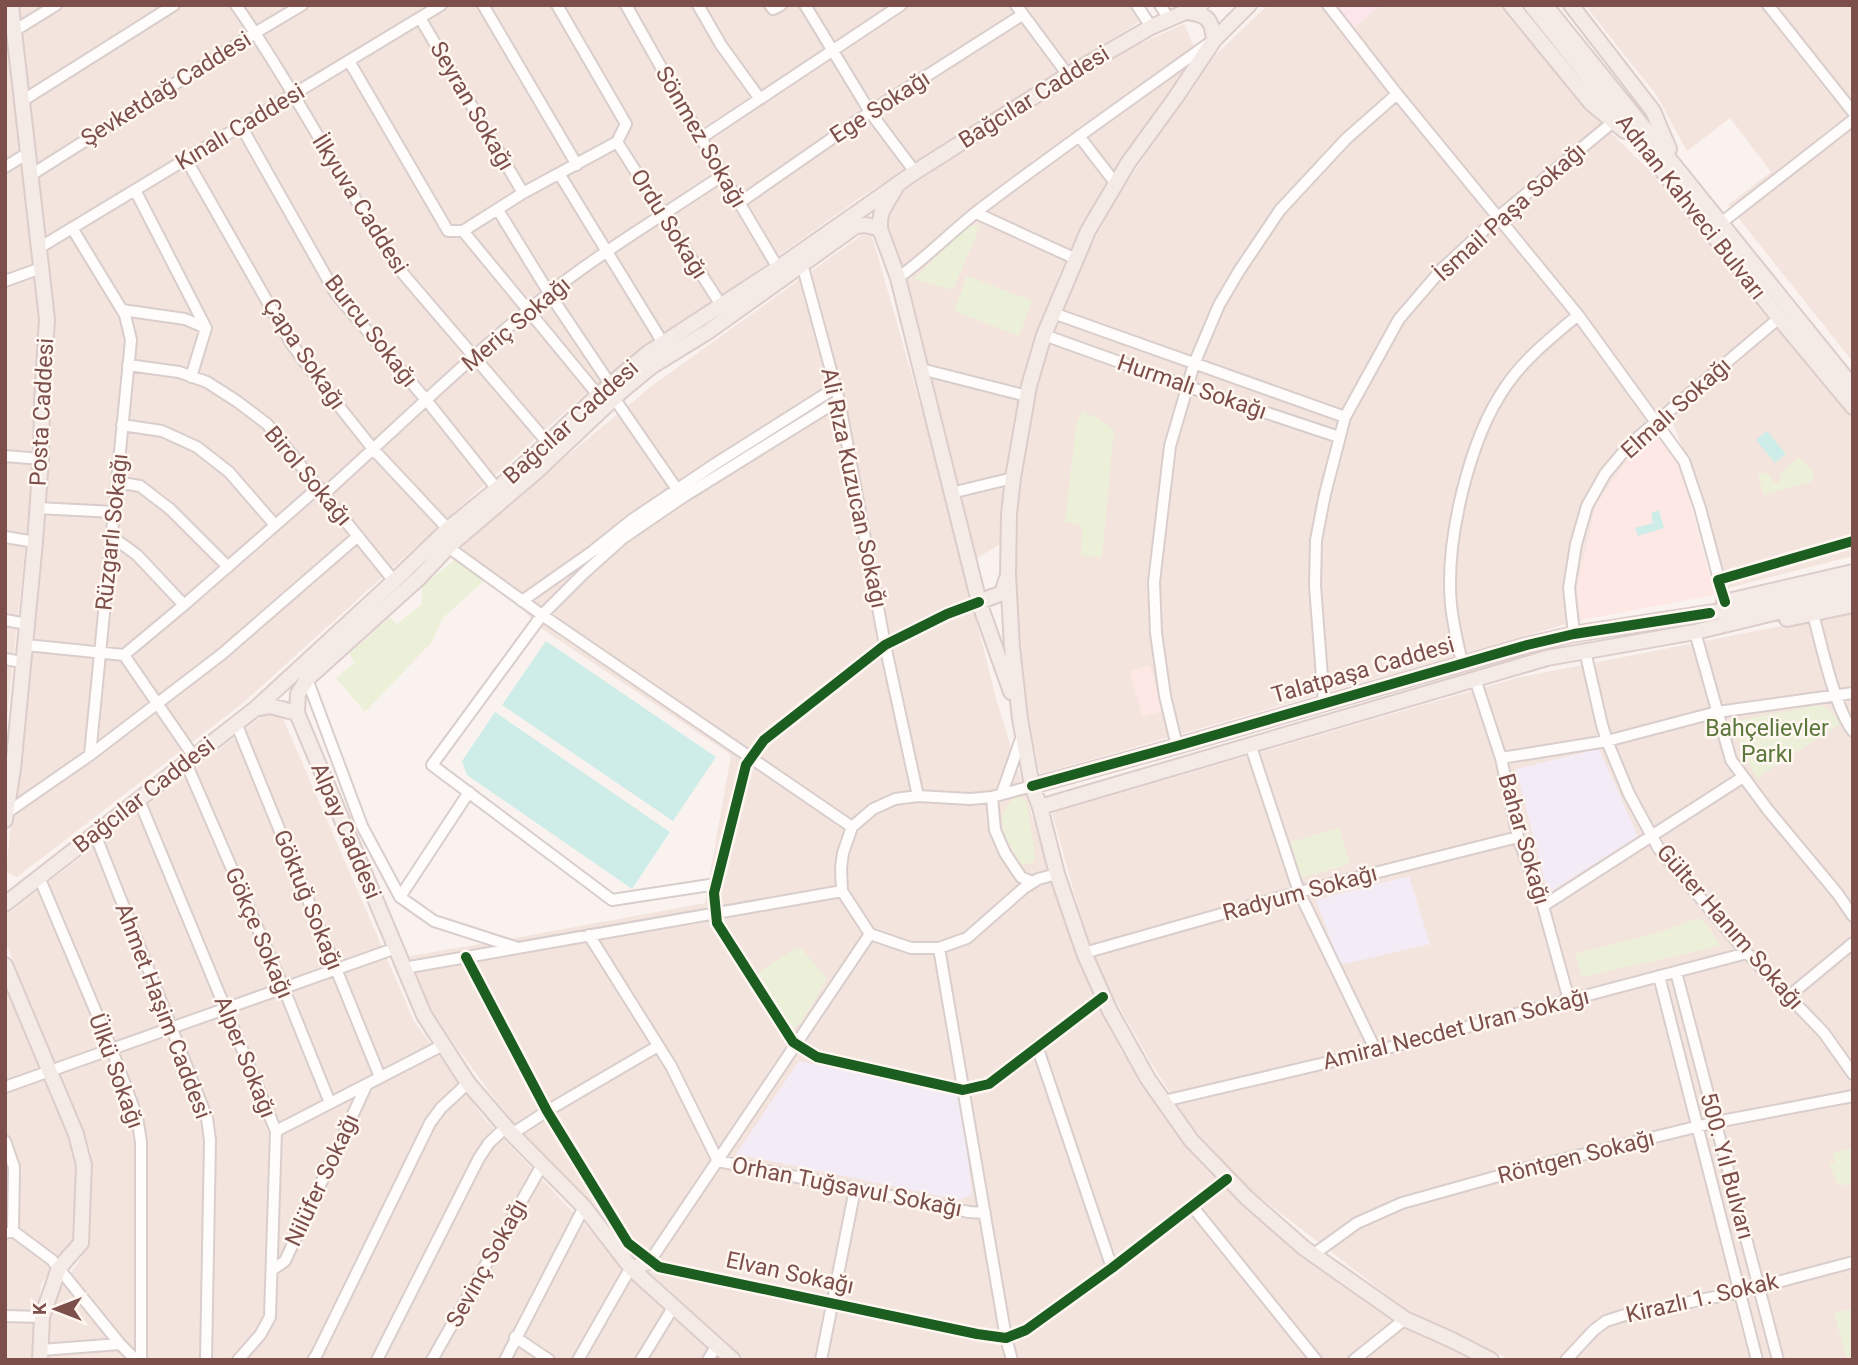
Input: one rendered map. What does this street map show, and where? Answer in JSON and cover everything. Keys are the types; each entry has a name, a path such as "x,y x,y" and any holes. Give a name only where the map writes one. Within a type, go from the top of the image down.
{"main road":[{"name":"Posta Caddesi","path":"5,820 12,719 26,645 35,542 47,319 22,101 11,62 14,31 11,5"},
{"path":"1249,5 1213,40 1128,163 1088,231 1044,335 1027,396 1009,514 1008,575 1012,647 1021,726 1032,786 1046,805 1057,874 1084,953 1103,997 1148,1079 1191,1140 1227,1179 1314,1255 1405,1319 1491,1360"},
{"path":"1511,5 1591,103 1640,141"},
{"name":"Adnan Kahveci Bulvarı","path":"1531,5 1779,318 1853,407"},
{"name":"Adnan Kahveci Bulvarı","path":"1545,5 1853,387"},
{"path":"1571,5 1653,111 1676,167"},
{"name":"Bağcılar Caddesi","path":"5,904 255,709 448,529 552,448 598,394 612,391 648,353 778,268 899,182 1118,44 1195,9 1210,21 1213,40"},
{"path":"899,182 881,211 880,229 898,278 979,602 1021,726"},
{"path":"255,709 270,706 297,713 298,694 307,679 420,577 612,391 709,331 856,226 866,225 880,229"},
{"path":"1710,613 1725,602 1853,572"},
{"path":"979,602 1002,593 1008,575"},
{"name":"Talatpaşa Caddesi","path":"1032,786 1527,645 1574,634 1747,607 1853,583"},
{"name":"Talatpaşa Caddesi","path":"1046,805 1547,658 1695,632 1853,594"},
{"path":"1695,632 1759,625 1853,605"},
{"name":"Alpay Caddesi","path":"297,713 424,1015 468,1083 542,1166 584,1207 632,1269 733,1360"},
{"path":"5,886 26,887"},
{"path":"5,965 76,1134 84,1165 81,1244 59,1268 42,1317 40,1355"},
{"path":"632,1269 650,1261"}],"street":[{"path":"14,31 56,5"},
{"path":"22,101 174,5"},
{"name":"İlkyuva Caddesi","path":"236,5 293,94 386,251 552,448"},
{"name":"Şevketdağ Caddesi","path":"30,175 302,5"},
{"name":"Kınalı Caddesi","path":"39,248 441,5"},
{"path":"483,5 577,165"},
{"path":"349,61 448,231 463,231 617,142 626,124 557,5"},
{"name":"Sönmez Sokağı","path":"626,5 778,268"},
{"path":"698,5 721,45 760,99"},
{"path":"770,5 772,9 781,5"},
{"path":"805,5 870,112 915,172"},
{"path":"701,138 901,5"},
{"path":"1137,5 1151,27"},
{"path":"1160,5 1169,19"},
{"path":"1328,5 1396,94 1578,315 1684,461 1700,508 1725,602"},
{"path":"1768,5 1853,112"},
{"path":"1019,10 1068,75"},
{"name":"Ege Sokağı","path":"739,203 1019,10"},
{"name":"Seyran Sokağı","path":"420,18 523,194"},
{"path":"898,278 976,213 1213,40"},
{"path":"1177,746 1165,696 1156,634 1154,582 1170,446 1194,364 1220,305 1280,210 1346,139 1396,94"},
{"path":"1721,223 1853,120"},
{"name":"İsmail Paşa Sokağı","path":"1324,703 1315,586 1316,540 1345,417 1399,319 1442,269 1497,218 1613,122"},
{"name":"Burcu Sokağı","path":"241,126 336,294 497,489"},
{"path":"1079,136 1116,184"},
{"name":"Ordu Sokağı","path":"617,142 721,305"},
{"path":"5,167 28,153"},
{"name":"Çapa Sokağı","path":"186,159 291,343 373,449 448,529"},
{"path":"560,175 663,343"},
{"name":"Meriç Sokağı","path":"124,655 275,525 373,449 549,293 723,175"},
{"path":"135,190 206,328 191,377"},
{"path":"498,210 680,494"},
{"path":"976,213 1076,259"},
{"name":"Rüzgarlı Sokağı","path":"72,228 122,310 131,340 90,755"},
{"path":"463,231 598,394"},
{"name":"Ali Rıza Kuzucan Sokağı","path":"802,264 837,394 885,645 918,796"},
{"path":"5,281 41,268"},
{"path":"122,310 185,319 206,328"},
{"name":"Hurmalı Sokağı","path":"1053,313 1345,417"},
{"path":"1461,663 1451,605 1451,561 1461,503 1481,432 1506,386 1539,348 1578,315"},
{"name":"Elmalı Sokağı","path":"1574,634 1569,588 1576,544 1587,506 1605,474 1630,444 1779,318"},
{"name":"Hurmalı Sokağı","path":"1044,335 1339,437"},
{"name":"Birol Sokağı","path":"128,365 179,372 207,382 267,424 394,581"},
{"path":"920,369 1027,396"},
{"path":"522,601 633,519 680,494 837,394"},
{"path":"122,425 162,431 197,447 229,472 275,525"},
{"path":"5,456 41,459"},
{"path":"951,493 1013,478"},
{"path":"116,487 128,484 141,486 170,509 228,567"},
{"path":"680,494 623,538 542,615 432,765 612,900 716,884"},
{"path":"37,508 114,512"},
{"path":"111,536 137,555 184,606"},
{"path":"6,814 90,755 222,654 358,536"},
{"path":"5,537 35,542"},
{"path":"1718,580 1853,541"},
{"path":"448,547 542,615 852,827"},
{"path":"979,602 947,614 885,645 764,740 746,765 714,894 717,923 793,1042 817,1057 963,1090 989,1084 1103,997"},
{"path":"1813,614 1836,696 1848,725 1853,730"},
{"path":"5,620 27,624"},
{"path":"1695,632 1731,760 1853,916"},
{"path":"26,645 124,655"},
{"name":"Gülter Hanım Sokağı","path":"1585,651 1607,741 1629,794 1659,849 1747,953 1824,1033 1853,1074"},
{"name":"Gökçe Sokağı","path":"124,655 158,703 190,760 330,1104"},
{"path":"5,659 22,662"},
{"path":"307,679 362,826 400,897 434,921 518,948"},
{"name":"Bahar Sokağı","path":"1475,679 1501,758 1518,837 1543,906 1569,1000"},
{"path":"1501,758 1607,741 1717,712 1853,693"},
{"name":"Göktuğ Sokağı","path":"236,723 380,1077"},
{"path":"1021,726 997,795 995,830 1005,853 1021,877 1032,882"},
{"path":"1250,744 1299,892 1376,1051"},
{"path":"1543,906 1743,776"},
{"path":"1032,786 970,799 918,796 895,799 873,809 852,827 843,853 842,891 870,934 911,948 939,948 967,938 1032,882 1057,874"},
{"path":"400,897 469,792"},
{"name":"Alper Sokağı","path":"139,800 276,1131 270,1317 260,1335 238,1360"},
{"name":"Ahmet Haşim Caddesi","path":"95,834 207,1118 210,1140 206,1360"},
{"name":"Radyum Sokağı","path":"1084,953 1299,892 1518,837"},
{"name":"Ülkü Sokağı","path":"39,877 112,1050 137,1117 141,1142 139,1360"},
{"path":"404,968 842,891"},
{"path":"650,1261 870,934"},
{"name":"Orhan Tuğsavul Sokağı","path":"589,935 671,1066 718,1161 985,1213"},
{"path":"1789,996 1853,943"},
{"path":"5,1087 396,948"},
{"path":"939,948 1012,1360"},
{"name":"Amiral Necdet Uran Sokağı","path":"1164,1101 1376,1051 1747,953"},
{"name":"Elvan Sokağı","path":"466,957 547,1111 628,1242 650,1261 659,1267 978,1335 1006,1338"},
{"name":"500. Yıl Bulvarı","path":"1676,972 1778,1360"},
{"name":"500. Yıl Bulvarı","path":"1659,976 1757,1360"},
{"path":"276,1131 443,1045"},
{"path":"377,1360 489,1143 658,1046"},
{"path":"1037,1046 1112,1268"},
{"path":"313,1360 430,1123 441,1108 468,1083"},
{"name":"Nilüfer Sokağı","path":"272,1270 285,1261 366,1084"},
{"name":"Röntgen Sokağı","path":"1314,1255 1357,1223 1402,1203 1520,1170 1716,1122 1853,1096"},
{"path":"5,1141 10,1168 9,1232 52,1260 120,1344 139,1360"},
{"name":"Sevinç Sokağı","path":"432,1360 542,1166"},
{"path":"1006,1338 1026,1330 1227,1179"},
{"path":"821,1360 855,1189"},
{"path":"1192,1206 1316,1360"},
{"path":"505,1360 584,1207"},
{"name":"Kirazlı 1. Sokak","path":"1566,1360 1606,1321 1740,1292 1853,1262"},
{"path":"578,1360 632,1269"},
{"path":"642,1360 674,1306"},
{"path":"5,1316 42,1317"},
{"path":"1354,1360 1405,1319"},
{"path":"515,1337 550,1360"},
{"path":"40,1355 120,1344"},
{"path":"708,1360 717,1345"}],"shaded area":[{"path":"17,5 1130,5 1139,22 861,197 587,392 243,703 17,877 6,872 45,477 53,313"},
{"path":"1268,5 1332,5 1352,29 1380,5 1506,5 1601,123 1648,169 1853,414 1853,556 1728,588 1699,490 1670,416 1655,434 1632,453 1577,586 1581,620 1040,774 1022,687 1014,574 1016,493 1036,385 1069,288 1117,197 1207,63"},
{"path":"1332,5 1380,5 1352,30"},
{"path":"1585,5 1853,5 1853,362 1728,205 1771,172 1730,118 1687,151 1657,96"},
{"path":"5,8 44,318 32,483 5,737"},
{"path":"1184,24 1198,54 1116,170 1059,274 1028,371 1007,458 1002,543 972,561 919,334 886,219 908,185 1126,50"},
{"path":"863,234 872,236 933,449 996,698 1052,880 1120,1049 1188,1148 1294,1248 1381,1310 1477,1360 746,1360 647,1270 512,1122 427,1007 410,956 705,903 731,755 541,628 459,545 653,385"},
{"path":"1655,434 1680,466 1715,595 1581,620 1577,586 1596,504 1632,453"},
{"path":"1853,612 1853,1360 1511,1360 1408,1311 1244,1185 1192,1127 1151,1063 1093,960 1052,813 1516,678"},
{"path":"1150,665 1162,711 1142,717 1130,671"},
{"path":"265,714 282,716 414,1021 484,1118 676,1321 722,1360 46,1360 53,1301 90,1244 91,1151 5,941 5,916"},
{"path":"1599,749 1638,836 1548,893 1516,769"},
{"path":"1409,876 1430,944 1344,964 1339,962 1316,900"},
{"path":"5,983 75,1148 75,1238 41,1284 34,1360 5,1360"},
{"path":"799,1061 960,1094 972,1194 960,1200 736,1154"}],"green space":[{"path":"967,225 980,226 953,290 914,279"},
{"path":"967,276 1032,301 1019,336 954,311"},
{"path":"1082,411 1114,430 1102,557 1081,556 1082,529 1078,524 1065,522 1076,426"},
{"path":"1800,457 1813,473 1814,479 1764,495 1758,475 1767,472 1772,481 1777,483 1781,479 1780,473"},
{"path":"458,557 487,578 443,618 431,643 365,712 336,678 355,662 349,654 390,617 397,624 422,604 422,587"},
{"name":"Bahçelievler Parkı","path":"1819,705 1831,712 1840,724 1757,778 1744,755 1733,723"},
{"path":"1015,796 1021,796 1027,803 1035,855 1033,862 1022,865 1007,839 1002,822 1003,814"},
{"path":"1339,828 1350,864 1301,878 1291,842"},
{"path":"1699,918 1710,929 1720,946 1582,977 1575,954 1657,933"},
{"path":"796,948 802,949 827,979 800,1024 793,1028 756,974"},
{"path":"1853,1148 1853,1183 1839,1186 1829,1164 1835,1162 1833,1153"},
{"path":"1853,1309 1853,1360 1847,1360 1834,1313"}],"water":[{"path":"1767,431 1786,454 1775,463 1756,440"},
{"path":"1659,510 1664,528 1638,536 1635,528 1653,523 1651,513"},
{"path":"546,641 716,757 673,821 502,705"},
{"path":"495,712 670,832 632,889 467,775 462,761"}],"cycle path":[{"path":"1725,602 1718,580 1853,541"},
{"path":"979,602 947,614 885,645 764,740 746,765 714,893 717,923 793,1042 817,1057 963,1090 989,1084 1103,997"},
{"path":"1032,786 1527,645 1574,634 1710,613"},
{"path":"466,957 547,1111 628,1243 659,1267 1006,1338 1026,1330 1227,1179"}]}
